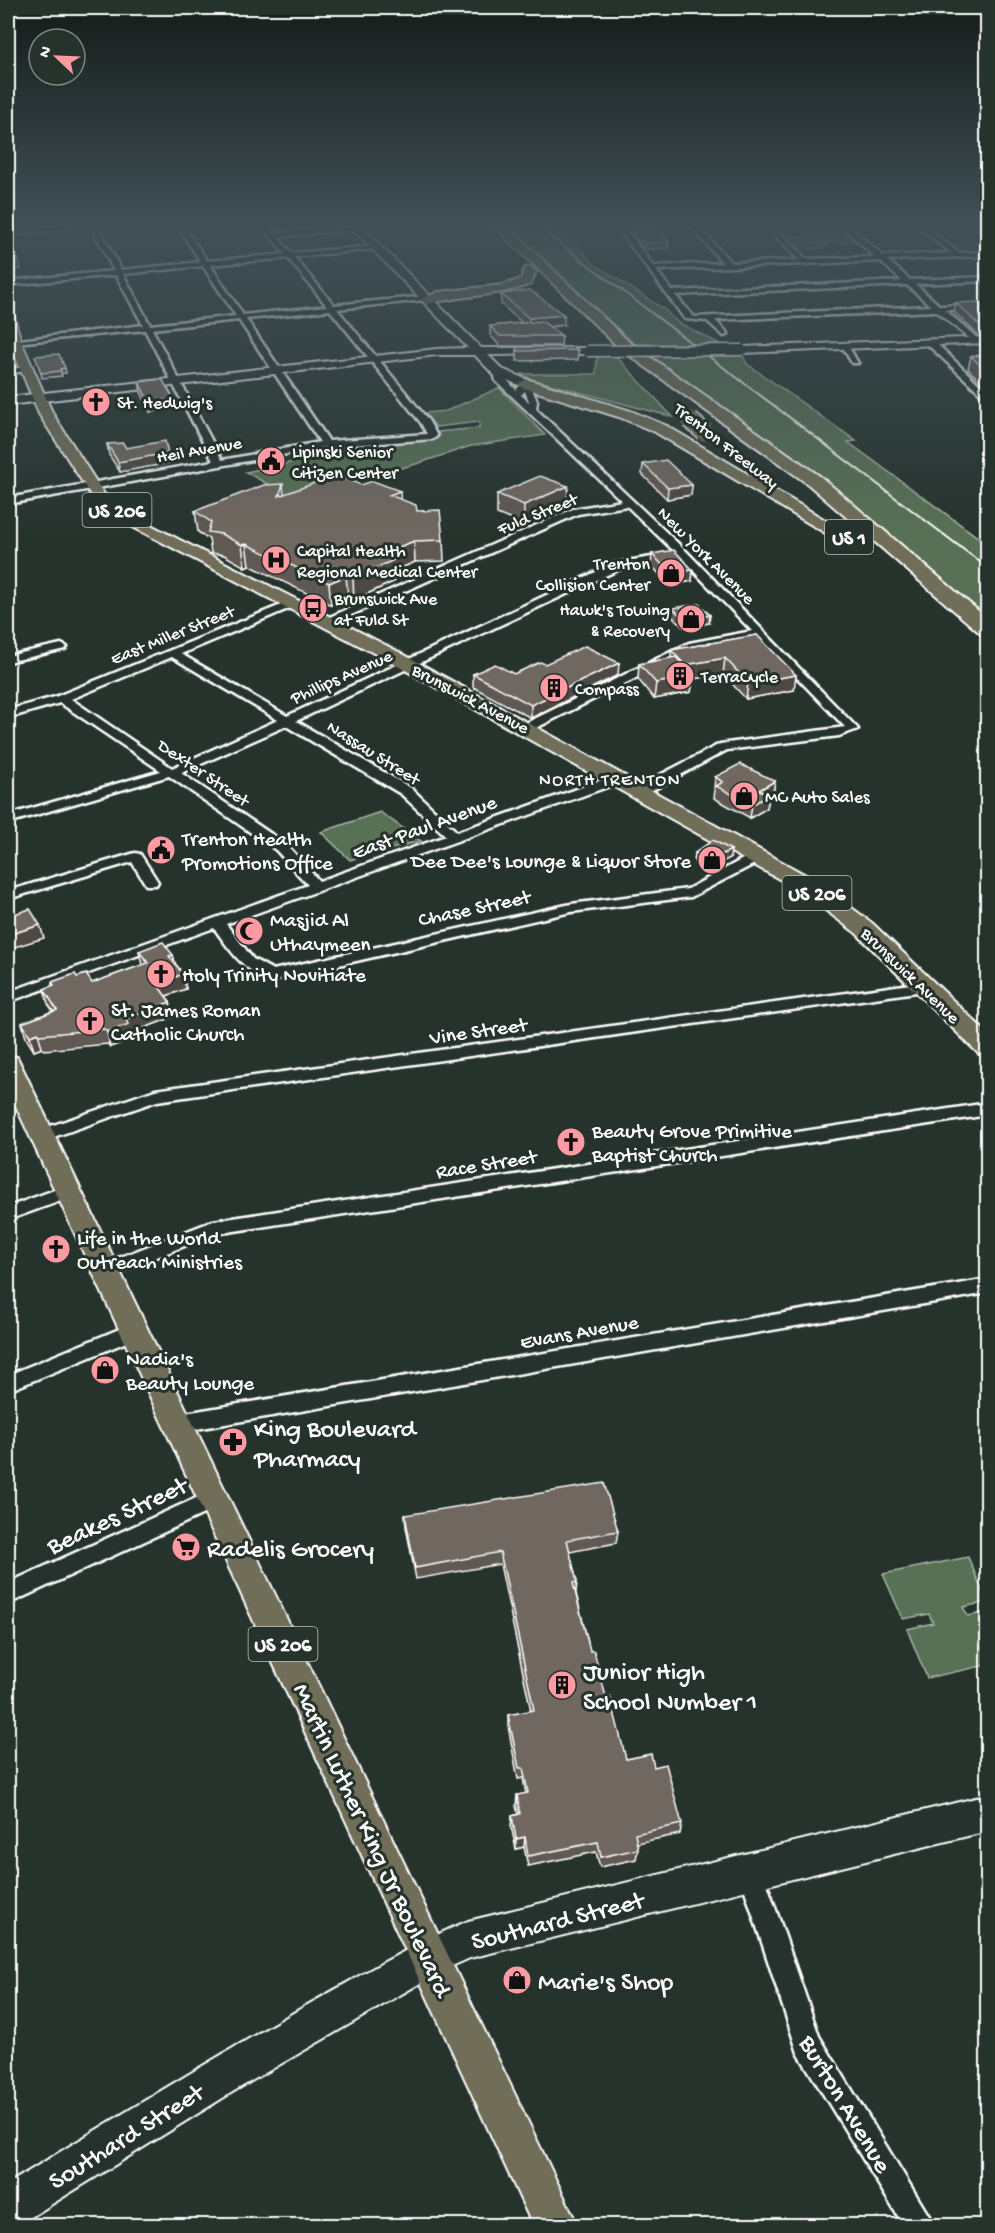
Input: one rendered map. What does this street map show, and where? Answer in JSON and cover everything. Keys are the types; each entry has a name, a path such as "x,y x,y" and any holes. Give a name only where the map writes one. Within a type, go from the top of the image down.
{"highway":[{"name":"Trenton Freeway","path":"595,327 660,390"},
{"name":"Trenton Freeway","path":"603,327 624,345 782,456 848,509 987,630"},
{"path":"529,395 554,389 731,435 782,456"},
{"path":"529,395 559,395 626,414 661,429 870,553"},
{"name":"Trenton Freeway","path":"692,421 870,553 987,648"}],"main road":[{"name":"New York Avenue","path":"454,327 480,351 498,372 529,395"},
{"path":"437,351 465,338"},
{"path":"8,401 437,351 742,350 987,340"},
{"name":"Brunswick Avenue","path":"11,341 37,396 99,497 138,525 410,665 806,884 864,928 987,1048"},
{"name":"Martin Luther King Jr Boulevard","path":"9,1071 42,1135 179,1423 556,2226"},
{"name":"Southard Street","path":"8,2207 220,2077 430,1957 468,1940 987,1813"}],"street":[{"path":"11,341 146,327"},
{"path":"148,327 218,462"},
{"path":"248,327 326,444"},
{"path":"347,327 373,358"},
{"path":"718,327 724,334"},
{"path":"960,327 974,340"},
{"path":"930,342 987,398"},
{"path":"844,346 855,361"},
{"name":"Heil Avenue","path":"8,501 91,484 326,444 433,436 434,433 373,358"},
{"path":"8,371 26,369"},
{"name":"New York Avenue","path":"529,395 630,503 683,554 852,729 724,747 640,792"},
{"name":"Fuld Street","path":"327,622 576,512 630,503"},
{"name":"Phillips Avenue","path":"8,819 173,772 410,665 619,565 683,554"},
{"name":"East Miller Street","path":"8,714 65,698 291,604"},
{"path":"526,728 693,645 759,633"},
{"path":"8,659 61,647"},
{"name":"Nassau Street","path":"172,653 406,791 455,837"},
{"name":"Dexter Street","path":"65,698 281,848 317,886"},
{"name":"East Paul Avenue","path":"8,997 617,779"},
{"path":"8,895 135,857 151,882"},
{"name":"Chase Street","path":"217,922 254,967 273,975 571,908 691,893 757,857"},
{"name":"Vine Street","path":"42,1135 155,1096 925,987"},
{"name":"Race Street","path":"106,1270 213,1227 987,1109"},
{"path":"8,1214 68,1191"},
{"name":"Evans Avenue","path":"179,1423 987,1286"},
{"path":"8,1383 134,1331"},
{"name":"Beakes Street","path":"8,1594 214,1499"},
{"name":"Burton Avenue","path":"751,1872 804,2034 921,2226"}],"green space":[{"path":"616,327 687,327 720,344 635,344"},
{"path":"614,354 673,417 531,379 520,374 596,374 597,355"},
{"path":"742,354 747,364 856,441 848,442 987,544 987,619 824,478 642,355"},
{"path":"499,388 545,435 471,446 416,464 292,498 246,472 298,461 294,454 431,440 439,436 438,432 479,428 479,422 436,427 424,413 446,411"},
{"path":"380,812 421,841 350,860 321,832"},
{"path":"968,1557 987,1602 963,1607 968,1616 987,1612 987,1665 927,1678 907,1629 933,1623 929,1614 903,1619 883,1574"}],"building":[{"path":"491,327 550,327 562,336 500,336"},
{"path":"517,347 574,347 578,350 517,351"},
{"path":"59,354 65,368 60,369 61,371 41,373 35,356"},
{"path":"987,355 987,372 971,356"},
{"path":"162,379 174,399 149,402 139,382"},
{"path":"165,441 168,453 118,462 107,444 123,443 126,448"},
{"path":"666,460 692,485 668,488 643,464"},
{"path":"337,475 361,485 373,481 400,491 389,495 416,505 417,511 440,510 443,540 414,541 381,554 394,560 353,578 346,576 329,583 246,544 242,545 221,534 208,532 211,522 195,511 264,485 283,484 279,496"},
{"path":"540,476 568,486 524,505 497,494"},
{"path":"674,550 693,570 670,573 652,554"},
{"path":"699,604 710,615 684,620 673,608"},
{"path":"757,635 796,675 748,683 725,658 685,665 671,650"},
{"path":"585,646 619,663 531,705 473,674 495,664 514,674 540,662 545,664"},
{"path":"676,657 693,676 656,683 639,664"},
{"path":"740,764 775,781 759,790 769,795 752,805 716,786 723,782 715,777"},
{"path":"713,840 731,850 709,861 695,853"},
{"path":"30,909 40,925 8,935 8,916"},
{"path":"163,942 173,955 169,956 183,974 157,984 170,1002 125,1019 129,1024 107,1032 104,1029 40,1035 38,1033 30,1036 22,1023 57,1010 44,989 54,985 52,982 75,974 77,977 86,974 92,983 148,963 139,951"},
{"name":"Junior High School Number 1","path":"604,1483 618,1531 567,1540 577,1582 573,1583 590,1651 594,1651 606,1697 610,1696 626,1759 651,1754 654,1767 666,1764 682,1824 635,1834 638,1849 601,1857 598,1842 528,1856 525,1837 516,1839 512,1816 520,1814 517,1795 528,1793 523,1768 519,1768 508,1715 534,1710 500,1552 415,1568 405,1515"}],"railway":[{"path":"670,327 988,568"}],"place":[{"name":"St. Hedwig's","path":"96,402"},
{"name":"Lipinski Senior Citizen Center","path":"271,461"},
{"name":"Capital Health Regional Medical Center","path":"276,560"},
{"name":"Trenton Collision Center","path":"671,573"},
{"name":"Brunswick Ave at Fuld St","path":"313,608"},
{"name":"Hawk's Towing & Recovery","path":"691,619"},
{"name":"TerraCycle","path":"680,676"},
{"name":"Compass","path":"554,688"},
{"name":"MC Auto Sales","path":"744,796"},
{"name":"Trenton Health Promotions Office","path":"161,850"},
{"name":"Dee Dee's Lounge & Liquor Store","path":"712,860"},
{"name":"Masjid Al Uthaymeen","path":"249,931"},
{"name":"Holy Trinity Novitiate","path":"161,974"},
{"name":"St. James Roman Catholic Church","path":"90,1021"},
{"name":"Beauty Grove Primitive Baptist Church","path":"571,1142"},
{"name":"Life in the World Outreach Ministries","path":"56,1249"},
{"name":"Nadia's Beauty Lounge","path":"105,1370"},
{"name":"King Boulevard Pharmacy","path":"233,1442"},
{"name":"Radelis Grocery","path":"186,1547"},
{"name":"Junior High School Number 1","path":"562,1685"},
{"name":"Marie's Shop","path":"517,1980"}],"district":[{"name":"NORTH TRENTON","path":"610,779"}]}
